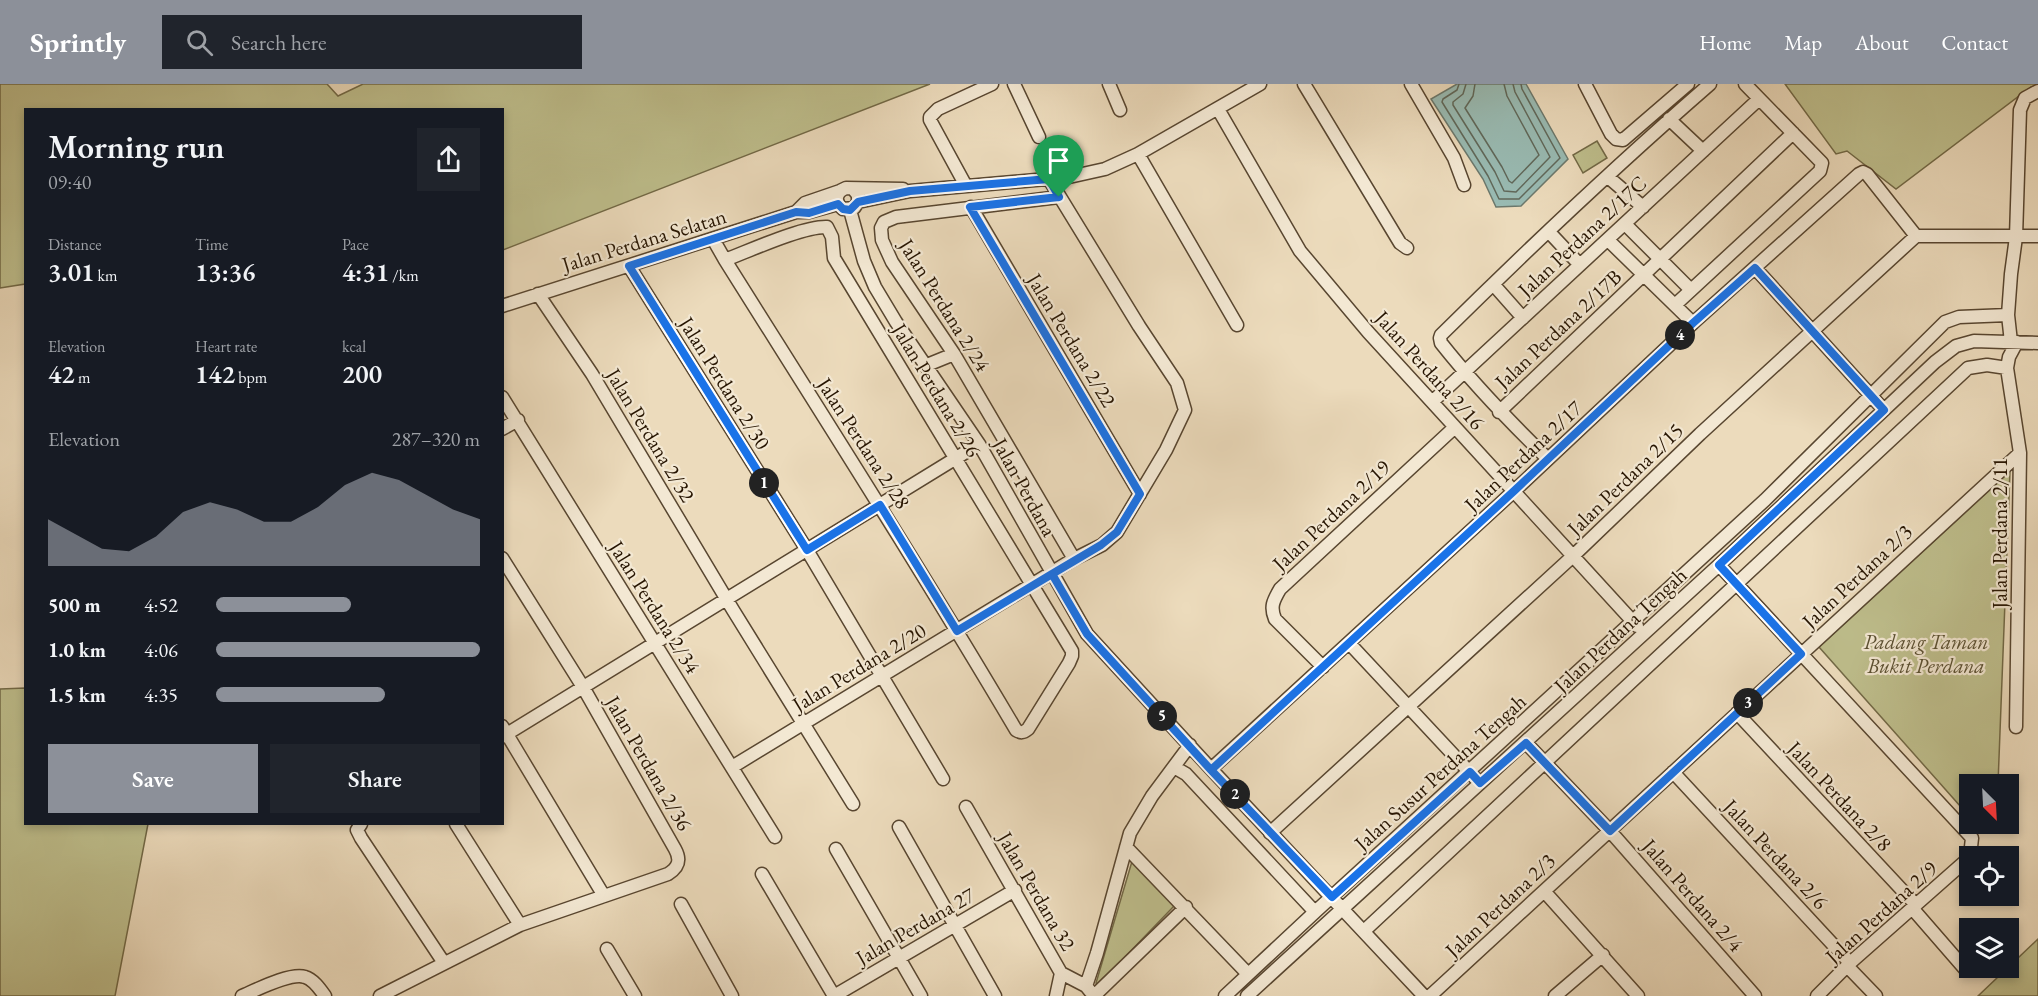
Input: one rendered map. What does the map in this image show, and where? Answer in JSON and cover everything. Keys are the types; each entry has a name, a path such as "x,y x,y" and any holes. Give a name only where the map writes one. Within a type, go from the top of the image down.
{"street":[{"path":"966,186 930,117 938,109 992,84"},
{"path":"1014,84 1039,137"},
{"path":"1109,84 1120,110"},
{"path":"840,191 837,198 838,204 843,209 910,191 1049,179 1105,169 1138,154 1260,84"},
{"path":"1304,84 1400,243 1407,248"},
{"path":"1585,84 1611,134 1616,139 1623,140 1685,85"},
{"path":"1548,459 1499,412 1440,338 1493,284 1669,119 1710,84"},
{"path":"1675,305 1820,171 1822,163 1745,84"},
{"path":"1416,86 1457,164 1464,185"},
{"path":"2014,342 2008,315 2010,274 2016,237 2020,110 2025,98 2038,91"},
{"name":"Jalan Perdana 2/17C","path":"1432,402 1759,99"},
{"name":"Jalan Perdana 2/16","path":"1218,109 1300,251 1368,332 1644,633"},
{"path":"1669,119 1703,151"},
{"name":"Jalan Perdana 2/17B","path":"1499,412 1793,133"},
{"path":"1138,154 1237,325"},
{"name":"Jalan Perdana 2/17","path":"1211,770 1693,323 1863,172 1916,236"},
{"path":"1608,177 1643,207"},
{"name":"Jalan Perdana 2/20","path":"732,767 1074,559 1101,545 1117,532 1179,426 1185,410 1177,383 1139,326 1049,179"},
{"path":"796,212 805,203 846,188 901,188 910,191"},
{"path":"853,189 858,195 854,206"},
{"name":"Jalan Perdana 2/24","path":"1059,197 896,217 884,222 881,228 882,240 892,262 954,354 1074,559"},
{"path":"796,212 809,213 838,204"},
{"name":"Jalan Perdana","path":"854,206 864,261 875,287 896,322 927,364 979,444 1087,634 1211,770 1424,996"},
{"name":"Jalan Perdana 2/22","path":"970,207 1140,494"},
{"name":"Jalan Perdana Selatan","path":"504,305 796,212"},
{"path":"1625,224 1691,290"},
{"name":"Jalan Perdana 2/26","path":"725,260 819,227 826,227 832,237 834,258 1069,645 1072,656 1069,663 1028,729 1020,733 1016,730"},
{"path":"1549,232 1580,265"},
{"path":"1916,236 2038,236"},
{"name":"Jalan Perdana 2/15","path":"1270,833 1573,556 1811,331 1916,236"},
{"name":"Jalan Perdana 2/28","path":"713,239 880,505 1016,730"},
{"path":"1608,240 1693,323"},
{"name":"Jalan Perdana 2/30","path":"629,266 809,554 943,779"},
{"path":"1755,268 1884,410"},
{"path":"1493,284 1523,318"},
{"name":"Jalan Perdana 2/32","path":"538,294 592,375 853,804"},
{"name":"Jalan Susur Perdana Tengah","path":"1225,996 1765,500 1945,322 1959,317 2008,315"},
{"name":"Jalan Perdana Tengah","path":"1247,996 1526,743 1935,362 1956,346 1974,341 2038,342"},
{"name":"Jalan Perdana 2/11","path":"2014,342 2008,357 2007,368 2020,453 2016,728"},
{"path":"927,364 954,354"},
{"path":"1364,931 1968,368 1987,365 2007,368"},
{"name":"Jalan Perdana 2/34","path":"504,400 775,837"},
{"path":"504,428 518,420"},
{"name":"Jalan Perdana 2/19","path":"1323,667 1275,619 1271,610 1280,589 1455,427"},
{"path":"604,896 504,732 654,644 730,605 880,505 979,444"},
{"name":"Jalan Perdana 2/3","path":"1430,996 2020,453"},
{"name":"Jalan Perdana 2/36","path":"380,996 520,925 675,870 679,860 675,849 583,687 504,561"},
{"path":"1719,565 1801,654"},
{"path":"1349,643 1480,783"},
{"name":"Jalan Perdana 2/9","path":"1801,654 1972,838 1971,846"},
{"name":"Jalan Perdana 2/8","path":"1737,713 1914,906 1959,962"},
{"name":"Jalan Perdana 2/4","path":"1526,743 1610,831 1755,996"},
{"path":"1086,986 1130,833 1139,816 1190,745"},
{"path":"1174,767 1186,774 1315,912"},
{"name":"Jalan Perdana 2/6","path":"1673,772 1876,996"},
{"name":"Jalan Perdana 32","path":"966,807 1061,973 1056,996"},
{"path":"360,825 357,830 360,838 444,963"},
{"path":"457,825 520,925"},
{"path":"899,827 995,996"},
{"path":"1126,847 1248,974"},
{"path":"836,849 921,996"},
{"name":"Jalan Perdana 2/9","path":"1817,996 1959,867"},
{"path":"762,874 834,996"},
{"name":"Jalan Perdana 27","path":"834,996 1015,890"},
{"path":"1544,891 1638,996"},
{"path":"681,904 732,996"},
{"path":"1061,973 1086,986 1095,996 1186,907"},
{"path":"607,949 635,996"},
{"path":"1555,996 1603,955"},
{"path":"242,996 293,976 305,977 319,987 325,996"}],"green space":[{"path":"0,84 327,84 338,96 363,84 930,84 504,250 504,108 24,108 24,284 0,288"},
{"path":"1785,84 2038,85 2031,87 1896,189 1847,151 1836,154"},
{"path":"1597,141 1607,158 1583,173 1573,155"},
{"name":"Padang Taman Bukit Perdana","path":"2010,471 1998,774 1959,774 1959,805 1819,647"},
{"path":"24,688 24,825 148,825 115,996 0,996 0,689"},
{"path":"1133,858 1175,905 1098,985 1096,983"},
{"path":"2038,939 2038,996 1978,996 1997,978 2019,978 2019,957"}],"water":[{"path":"1457,84 1526,84 1568,159 1521,206 1496,207 1483,179 1431,99"}],"route":[{"path":"1059,197 970,207 1140,494 1117,532 1101,545 1052,574 1087,634 1211,770 1755,268 1884,410 1719,565 1801,654 1610,831 1526,743 1480,783 1470,772 1332,897 1211,770 1190,745 1087,634 1052,574 957,631 880,505 807,550 629,266 796,212 809,213 838,204 843,209 850,210 858,202 900,195 910,191 1049,179 1059,197"}]}
